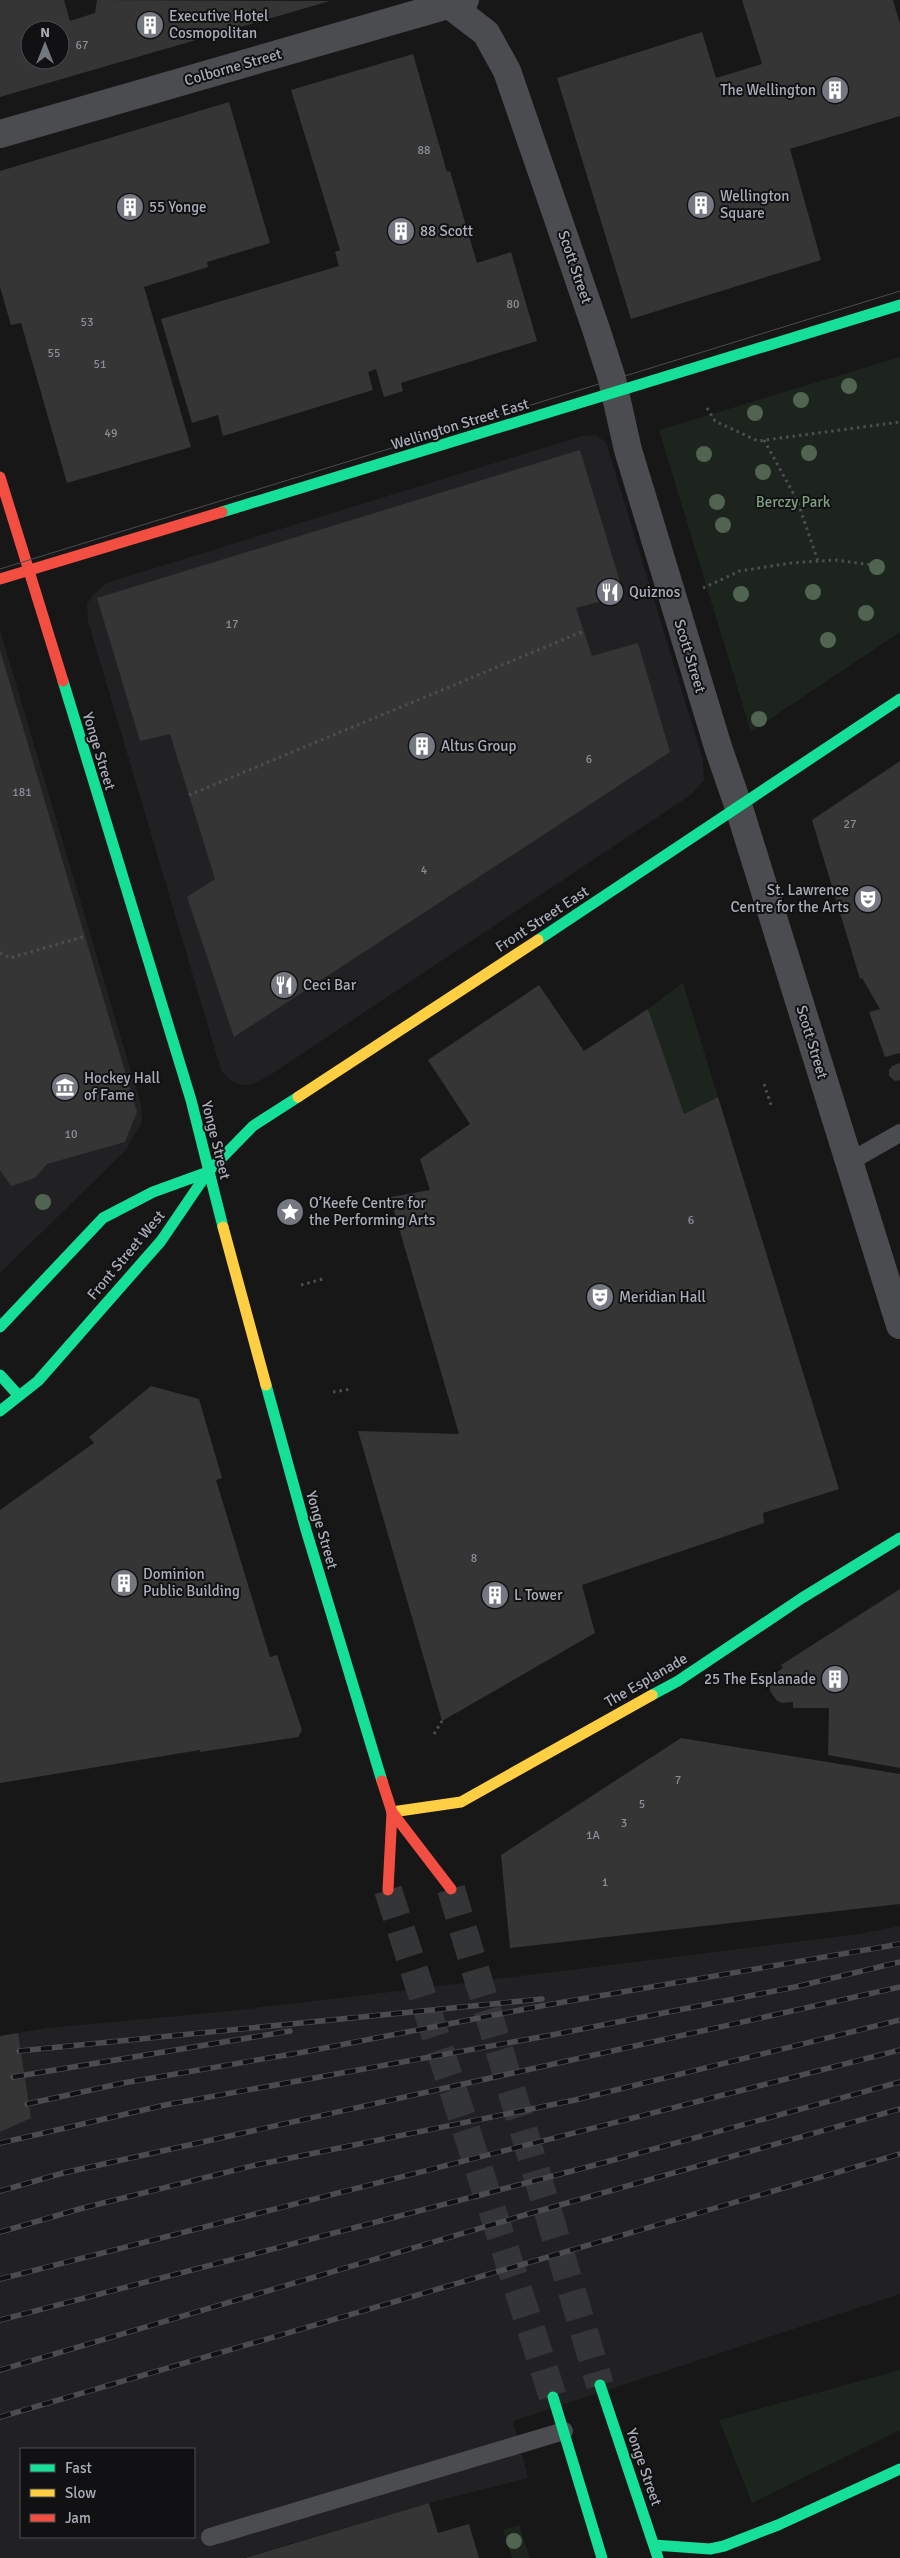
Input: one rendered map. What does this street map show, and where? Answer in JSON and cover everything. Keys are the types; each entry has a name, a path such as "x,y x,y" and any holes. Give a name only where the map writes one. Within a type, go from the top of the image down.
{"main road":[{"name":"Wellington Street East","path":"0,579 900,305"},
{"name":"Yonge Street","path":"0,478 191,1100 208,1172 306,1530 392,1812 388,1890"},
{"name":"Front Street East","path":"208,1172 252,1126 739,808 900,698"},
{"name":"Front Street West","path":"0,1327 103,1218 153,1192 208,1172"},
{"name":"Front Street West","path":"0,1411 38,1381 160,1241 208,1172"},
{"path":"0,1375 19,1396"},
{"name":"The Esplanade","path":"392,1812 462,1802 678,1681 802,1598 900,1538"},
{"name":"Yonge Street","path":"392,1812 451,1889"},
{"name":"Yonge Street","path":"600,2385 658,2558"},
{"path":"553,2397 602,2558"},
{"path":"654,2545 710,2549 724,2546 778,2525 900,2468"}],"street":[{"name":"Colborne Street","path":"0,134 453,2"},
{"name":"Scott Street","path":"453,2 486,33 507,71 596,328 615,392 630,459 718,747 739,808 900,1325"}],"lane":[{"path":"850,1162 900,1133"},
{"path":"210,2537 564,2431"}],"path":[{"path":"708,408 715,421 758,441 900,422"},
{"path":"764,440 797,500 818,561"},
{"path":"698,590 740,571 818,561 849,561 873,565"},
{"path":"189,795 584,631"},
{"path":"0,953 10,958 86,936"},
{"path":"764,1084 771,1104"},
{"path":"301,1285 326,1278"},
{"path":"333,1392 351,1389"},
{"path":"434,1734 442,1721"}],"shaded area":[{"name":"Altus Group","path":"595,435 606,442 703,760 704,780 692,794 267,1077 253,1084 242,1085 231,1081 221,1070 88,621 87,604 92,596 106,583 582,436"},
{"path":"0,630 141,1105 142,1122 125,1151 0,1273"},
{"path":"900,1926 900,2294 513,2421 528,2478 429,2503 243,2558 0,2558 0,2036 47,2028 221,2012 859,1934"}],"green space":[{"name":"Berczy Park","path":"900,357 900,632 751,732 659,430"},
{"path":"683,983 718,1097 684,1114 648,1009"},
{"path":"900,2370 900,2430 752,2503 719,2420"},
{"path":"519,2525 530,2558 512,2558 503,2530"}],"building":[{"path":"0,0 64,0 70,20 20,20 20,70 70,70 70,21 95,13 97,0 330,1 0,97"},
{"name":"Wellington Square","path":"742,0 893,0 900,24 900,116 790,149 821,260 631,319 557,78 702,32 716,78 762,64"},
{"name":"88 Scott","path":"413,54 447,172 450,171 477,263 511,252 537,341 401,383 403,391 384,397 376,369 368,372 373,390 223,436 218,415 192,423 161,319 339,266 335,252 340,250 291,90"},
{"name":"55 Yonge","path":"229,102 270,243 207,262 208,267 144,287 191,447 67,483 21,323 11,325 0,287 0,171"},
{"name":"Altus Group","path":"580,450 624,595 576,608 592,656 638,643 670,752 234,1037 187,897 215,879 170,734 140,741 97,598"},
{"path":"0,650 137,1112 125,1142 47,1164 35,1178 11,1186 0,1170"},
{"name":"St. Lawrence Centre for the Arts","path":"900,761 900,1053 885,1057 869,1012 880,1009 862,978 860,979 812,820"},
{"name":"Meridian Hall","path":"539,985 584,1051 648,1009 684,1114 718,1097 839,1489 763,1513 764,1523 582,1585 595,1633 442,1721 358,1431 459,1434 390,1197 430,1190 420,1159 470,1124 428,1060"},
{"path":"900,1063 900,1080 895,1081 889,1076 889,1070 892,1066"},
{"name":"Dominion Public Building","path":"151,1386 199,1399 222,1478 216,1480 270,1657 277,1655 302,1730 298,1737 200,1752 200,1750 0,1783 0,1510 94,1443 89,1437"},
{"name":"25 The Esplanade","path":"900,1589 900,1768 828,1755 829,1708 793,1708 793,1702 783,1703 777,1701 770,1691 769,1681 771,1676 783,1668 781,1665"},
{"path":"681,1738 900,1774 900,1904 510,1948 501,1855"},
{"path":"18,2033 31,2118 0,2132 0,2036"},
{"path":"429,2503 438,2533 469,2524 479,2558 245,2558"}],"tunnel":[{"path":"451,1889 600,2385"},
{"path":"388,1890 553,2397"}],"tram line":[{"path":"0,569 900,291"}],"railway":[{"path":"27,2104 123,2083 304,2052 541,2006 900,1944"},
{"path":"0,2143 165,2105 557,2034 795,1987 900,1962"},
{"path":"0,2191 63,2173 900,1987"},
{"path":"19,2051 542,1999"},
{"path":"0,2232 83,2208 256,2165 575,2100 900,2020"},
{"path":"13,2077 290,2031"},
{"path":"0,2279 900,2050"},
{"path":"0,2320 595,2165 900,2082"},
{"path":"0,2370 528,2214 900,2109"},
{"path":"0,2417 900,2154"}],"traffic: fast":[{"path":"222,512 900,305"},
{"path":"63,681 191,1100 223,1227"},
{"path":"538,940 900,699"},
{"path":"0,1411 38,1381 161,1241 208,1172 253,1126 298,1097"},
{"path":"0,1327 103,1218 153,1192 208,1172"},
{"path":"0,1375 19,1396"},
{"path":"266,1385 306,1530 382,1781"},
{"path":"652,1695 678,1681 802,1598 900,1538"},
{"path":"600,2385 658,2558"},
{"path":"553,2397 602,2558"},
{"path":"654,2545 710,2549 724,2546 778,2525 900,2469"}],"traffic: slow":[{"path":"298,1097 538,940"},
{"path":"223,1227 266,1385"},
{"path":"392,1812 461,1802 652,1695"}],"traffic: jam":[{"path":"0,477 63,681"},
{"path":"0,579 222,512"},
{"path":"382,1781 392,1812 451,1889"},
{"path":"388,1890 392,1812"}],"place":[{"name":"Executive Hotel Cosmopolitan","path":"150,25"},
{"name":"The Wellington","path":"835,90"},
{"name":"Wellington Square","path":"701,205"},
{"name":"55 Yonge","path":"130,207"},
{"name":"88 Scott","path":"401,231"},
{"name":"Quiznos","path":"610,592"},
{"name":"Altus Group","path":"422,746"},
{"name":"St. Lawrence Centre for the Arts","path":"868,899"},
{"name":"Ceci Bar","path":"284,985"},
{"name":"Hockey Hall of Fame","path":"65,1087"},
{"name":"O’Keefe Centre for the Performing Arts","path":"290,1212"},
{"name":"Meridian Hall","path":"600,1297"},
{"name":"Dominion Public Building","path":"124,1583"},
{"name":"L Tower","path":"495,1595"},
{"name":"25 The Esplanade","path":"835,1679"}]}
